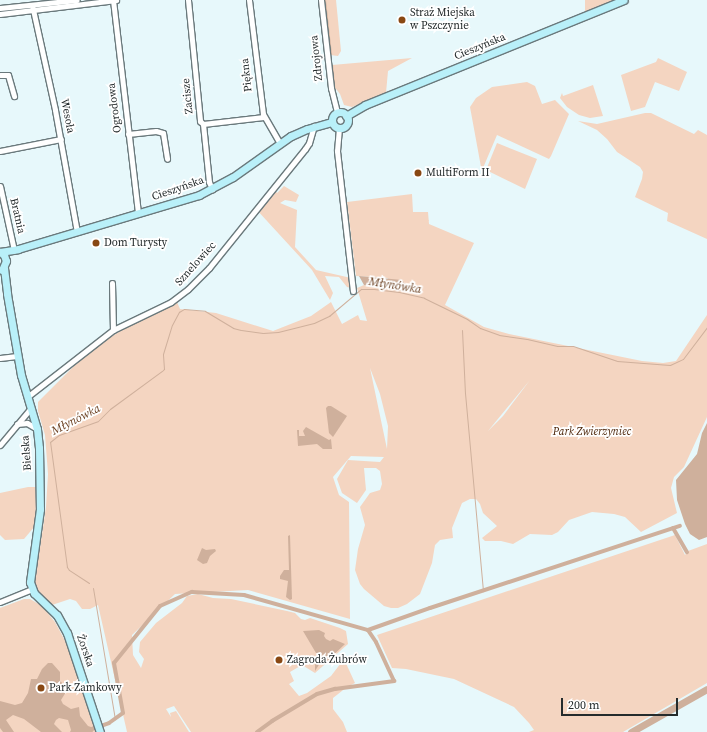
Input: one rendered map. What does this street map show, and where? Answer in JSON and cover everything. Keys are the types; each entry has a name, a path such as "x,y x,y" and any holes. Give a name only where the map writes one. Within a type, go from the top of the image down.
{"main road":[{"name":"Cieszyńska","path":"346,116 367,104 623,0"},
{"path":"337,112 342,112 346,116 346,124 339,128 332,122 333,116 337,112"},
{"name":"Cieszyńska","path":"0,252 16,250 78,232 189,198 212,189 233,177 280,143 301,131 332,122"},
{"name":"Cieszyńska","path":"3,267 16,250"},
{"path":"0,252 4,255 3,267"},
{"name":"Bielska","path":"3,267 17,356 37,428 40,458 40,510 30,576 32,589"},
{"name":"Bielska","path":"0,279 7,294"},
{"name":"Żorska","path":"32,589 38,598 57,615 67,633 100,731"}],"street":[{"path":"0,14 77,0"},
{"name":"Ogrodowa","path":"113,0 138,214"},
{"path":"0,8 32,8 117,0"},
{"name":"Zacisze","path":"188,0 200,120 203,124 212,189"},
{"name":"Piękna","path":"249,0 259,93 264,117 280,143"},
{"name":"Zdrojowa","path":"321,0 331,88 337,112"},
{"name":"Wesoła","path":"32,8 61,139 78,232"},
{"path":"0,75 8,75 14,96"},
{"path":"203,124 264,117"},
{"name":"Sznelowiec","path":"28,397 113,330 170,302 188,289 209,268 305,150 309,143 314,126"},
{"path":"339,128 337,151 353,291"},
{"path":"128,134 156,131 163,133 167,159"},
{"path":"301,131 310,137"},
{"path":"0,151 61,139"},
{"name":"Bratnia","path":"0,186 16,250"},
{"path":"112,283 113,330"},
{"path":"0,358 17,356"},
{"path":"0,445 31,408"},
{"path":"17,424 27,423 37,428"},
{"path":"0,602 32,589"}],"green space":[{"path":"324,0 336,0 341,51 338,56 330,55"},
{"path":"585,0 614,0 585,12"},
{"path":"412,58 388,71 386,93 352,107 344,105 340,94 333,85 332,65"},
{"path":"658,58 687,72 679,91 655,82 645,107 631,111 621,75 656,62"},
{"path":"527,82 535,86 542,104 555,100 569,114 551,156 549,159 497,135 483,168 481,167 470,107 476,98 492,87"},
{"path":"593,85 603,116 590,118 579,115 567,107 560,98 562,93 563,96"},
{"path":"651,113 694,134 698,130 707,135 707,239 667,221 668,213 635,197 642,179 643,172 640,167 617,152 607,139 597,130 578,121 597,124"},
{"path":"497,143 537,159 525,189 486,170"},
{"path":"284,186 299,195 296,202 285,200 280,203 297,210 295,247 316,270 351,278 351,288 347,287 339,277 325,276 333,293 330,300 312,270 256,209 274,189 277,193"},
{"name":"Park Zwierzyniec","path":"412,194 413,212 428,212 429,224 474,243 445,305 484,327 509,334 642,361 663,363 676,361 707,315 707,417 684,467 674,477 671,488 677,513 641,532 625,517 614,514 592,512 569,520 558,532 552,535 530,534 513,544 501,541 485,541 482,538 497,526 483,513 480,504 476,499 470,499 462,503 452,528 453,538 440,540 435,545 432,563 420,594 407,604 398,608 391,608 384,606 364,589 360,584 355,570 358,549 365,525 360,507 370,493 380,490 382,484 380,471 376,468 364,468 366,490 357,503 342,493 337,479 348,460 380,462 384,457 351,456 333,477 339,495 349,502 350,619 248,590 175,594 132,635 133,655 141,668 144,659 139,652 140,642 156,623 182,603 187,596 198,594 213,598 231,599 287,611 295,613 301,619 305,620 310,618 340,628 346,631 348,644 315,673 302,665 290,672 294,681 289,684 299,696 307,693 331,676 344,659 355,683 347,687 333,698 333,709 343,722 347,732 191,732 174,706 166,709 171,717 170,713 176,711 189,732 127,732 98,605 90,609 82,609 76,601 70,599 52,605 39,596 34,586 32,576 37,568 46,507 48,474 45,435 38,411 38,402 74,366 101,343 130,325 177,302 180,309 216,313 273,331 311,316 331,302 342,324 358,315 360,320 367,321 357,288 364,285 381,288 388,278 356,276 347,202","holes":["370,368 380,394 388,426 387,449","530,380 503,416 488,431"]},
{"path":"28,487 37,487 35,526 24,539 5,540 0,535 0,493"},
{"path":"675,535 685,555 688,551 707,544 707,683 623,732 529,732 534,730 514,707 497,699 454,679 406,669 392,668 377,635"},
{"name":"Park Zamkowy","path":"24,599 30,599 42,606 55,622 70,650 98,732 0,732 0,608"}],"water":[{"path":"359,276 402,280 410,290 399,291 364,285"},
{"path":"331,406 347,416 333,437 329,433 326,408"},
{"path":"707,423 707,537 699,540 690,534 685,524 677,500 676,480 697,454 702,433"},
{"path":"306,427 329,440 331,439 332,449 323,449 317,444 298,446 297,430 299,430 299,436 305,436 303,431"},
{"path":"290,535 292,599 290,600 286,597 288,581 280,579 280,576 284,570 289,570 288,536"},
{"path":"202,548 206,550 215,549 216,551 210,556 207,563 203,564 197,560"},
{"path":"319,630 325,633 324,636 326,639 330,641 333,639 345,644 325,663 323,661 320,663 315,671 315,656 323,655 316,653 303,631"},
{"path":"48,663 52,663 60,672 60,680 66,692 61,700 63,704 71,709 79,707 80,716 88,726 91,727 93,732 70,732 71,730 68,720 59,718 54,724 62,732 41,732 24,719 13,715 6,720 14,732 3,732 0,728 0,701 15,705 22,703 28,693 31,679 37,679 42,669"}],"waterway":[{"path":"325,0 331,54"},
{"path":"332,65 335,93"},
{"name":"Młynówka","path":"89,583 69,570 67,567 50,442 59,435 98,421 110,409 162,371 164,369 163,354 172,325 179,312 184,309 205,311 233,328 241,330 263,333 278,332 314,323 329,316 361,289 374,289 399,292 424,298 467,319 480,328 499,335 527,339 557,346 573,346 617,361 670,365 683,359 707,327"},
{"path":"462,330 465,393 483,591"},
{"path":"92,729 109,723 123,713 114,663 160,606 192,592 244,595 368,630 430,608 680,526"},
{"path":"673,528 687,552"},
{"name":"Młynówka","path":"93,588 115,719"},
{"path":"257,732 272,721 317,694 335,689 394,681 376,642 368,630"},
{"path":"631,732 707,689"}],"place":[{"name":"Straż Miejska w Pszczynie","path":"402,20"},
{"name":"MultiForm II","path":"418,173"},
{"name":"Dom Turysty","path":"96,243"},
{"name":"Zagroda Żubrów","path":"279,660"},
{"name":"Park Zamkowy","path":"41,688"}]}
